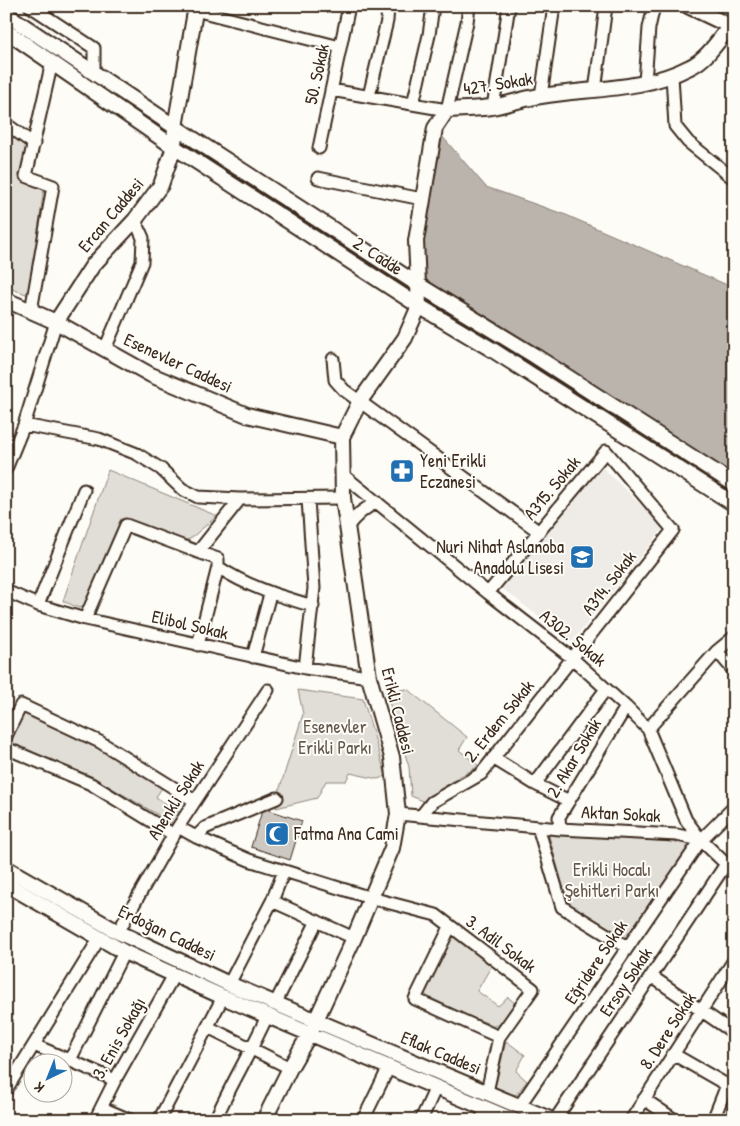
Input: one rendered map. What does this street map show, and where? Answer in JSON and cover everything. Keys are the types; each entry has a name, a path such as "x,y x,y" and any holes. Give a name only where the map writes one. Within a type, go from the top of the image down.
{"main road":[{"path":"688,6 732,25"},
{"name":"Ercan Caddesi","path":"56,322 93,265 135,220 161,186 174,147 175,127 196,8"},
{"name":"2. Cadde","path":"6,14 175,127 417,284 535,356 734,484"},
{"name":"427. Sokak","path":"419,306 416,241 422,199 435,128 447,110 493,106 541,96 595,91 672,75 692,66 710,52 732,25"},
{"name":"2. Cadde","path":"6,31 174,147 419,306 491,349 734,504"},
{"name":"Esenevler Caddesi","path":"6,300 56,322 151,375 247,415 342,437"},
{"name":"Erikli Caddesi","path":"264,1120 313,1027 354,938 392,848 398,814 392,757 369,678 343,498 342,437 360,401 405,338 419,306"},
{"name":"Erdoğan Caddesi","path":"6,868 226,991"},
{"name":"Erdoğan Caddesi","path":"6,884 124,952 174,975 226,991 313,1027"},
{"name":"Eflak Caddesi","path":"313,1027 390,1067 436,1087 484,1114 513,1120"},
{"name":"Eflak Caddesi","path":"313,1027 487,1092 554,1120"}],"street":[{"path":"30,6 94,48 94,73"},
{"name":"50. Sokak","path":"320,148 349,6"},
{"path":"369,96 387,21 388,6"},
{"path":"413,104 429,35 433,6"},
{"path":"331,90 447,110 469,6"},
{"path":"493,106 508,6"},
{"path":"541,96 554,6"},
{"path":"595,91 606,6"},
{"path":"645,82 654,6"},
{"path":"196,8 340,47"},
{"path":"31,311 53,186 26,176 52,62"},
{"path":"672,75 675,126 688,142 733,177"},
{"path":"6,124 34,144"},
{"path":"318,178 422,199"},
{"path":"105,349 142,262 143,238 135,220"},
{"path":"6,469 24,426 56,322"},
{"path":"333,359 335,380 344,390 538,531"},
{"path":"24,426 99,439 137,454 161,469 182,489 198,497 240,499 343,498"},
{"name":"A315. Sokak","path":"488,593 606,451"},
{"name":"A314. Sokak","path":"572,658 674,530 606,451"},
{"name":"A302. Sokak","path":"342,474 488,593 572,658 626,706 648,729 686,820 701,840 730,866"},
{"path":"38,605 84,490"},
{"path":"198,552 240,499"},
{"path":"305,668 314,588 308,499"},
{"path":"347,527 364,508 377,502"},
{"path":"85,619 126,525 218,559 218,567 198,645"},
{"path":"218,567 235,578 270,594 312,606"},
{"name":"Elibol Sokak","path":"6,592 38,605 85,619 305,668 369,678"},
{"path":"253,657 270,594"},
{"path":"648,729 717,651 734,637"},
{"path":"717,651 734,671"},
{"name":"2. Erdem Sokak","path":"421,816 432,802 481,774 572,658"},
{"path":"535,784 606,689"},
{"name":"Ahenkli Sokak","path":"118,932 176,831 268,690"},
{"path":"6,736 21,706 100,742 196,801"},
{"name":"2. Akar Sokak","path":"560,829 559,817 626,706"},
{"name":"3. Adil Sokak","path":"6,748 91,784 176,831 196,836 250,860 371,898 436,915 532,989 499,1037 487,1092"},
{"path":"493,758 535,784 569,801"},
{"path":"196,836 205,828 277,798"},
{"name":"Eğridere Sokak","path":"520,1105 701,840 734,807"},
{"name":"Aktan Sokak","path":"398,814 560,829 677,835 701,840"},
{"path":"538,827 562,907 627,947"},
{"name":"Ersoy Sokak","path":"554,1120 651,976 730,866"},
{"path":"159,1120 272,901 284,871"},
{"path":"272,901 354,938"},
{"path":"216,1120 224,1099 253,1048 317,921"},
{"name":"3. Adil Sokak","path":"450,927 416,999 499,1037"},
{"path":"6,1090 99,939"},
{"path":"72,1056 124,952"},
{"name":"8. Dere Sokak","path":"631,1120 701,1010 733,964"},
{"name":"3. Enis Sokağı","path":"95,1120 115,1080 174,975"},
{"path":"651,976 734,1033"},
{"path":"208,1027 290,1068"},
{"path":"34,1045 56,1054"},
{"path":"673,1054 730,1087 713,1120"},
{"path":"72,1061 115,1080"},
{"path":"363,1120 390,1067"},
{"path":"421,1120 436,1087"},
{"path":"644,1099 675,1120"},
{"path":"102,1108 130,1120"}],"shaded area":[{"path":"435,128 486,187 566,215 734,288 734,486 417,284"},
{"name":"Nuri Nihat Aslanoba Anadolu Lisesi","path":"601,466 664,527 572,642 499,586"}],"green space":[{"path":"6,129 23,141 26,148 20,178 44,188 29,295 6,287"},
{"path":"108,470 217,516 190,539 183,541 121,519 84,607 79,608 63,601"},
{"path":"407,689 467,737 459,750 479,766 423,801 411,796 409,767 386,692"},
{"name":"Esenevler Erikli Parkı","path":"298,690 363,699 386,776 378,779 350,773 346,781 326,781 317,798 276,808 278,794 303,714"},
{"path":"24,712 100,747 163,786 156,797 180,813 174,824 91,776 10,744"},
{"name":"Erikli Hocalı Şehitleri Parkı","path":"548,832 684,843 688,848 626,938 568,905"},
{"path":"456,935 492,965 477,991 498,1006 508,997 517,1005 503,1022 496,1026 470,1017 427,996 423,992 448,939"},
{"path":"506,1041 525,1055 516,1071 527,1081 516,1095 495,1088"}],"building":[{"name":"Fatma Ana Cami","path":"263,808 302,821 290,860 251,847"}],"place":[{"name":"Yeni Erikli Eczanesi","path":"402,471"},
{"name":"Nuri Nihat Aslanoba Anadolu Lisesi","path":"582,557"},
{"name":"Fatma Ana Cami","path":"277,834"}]}
